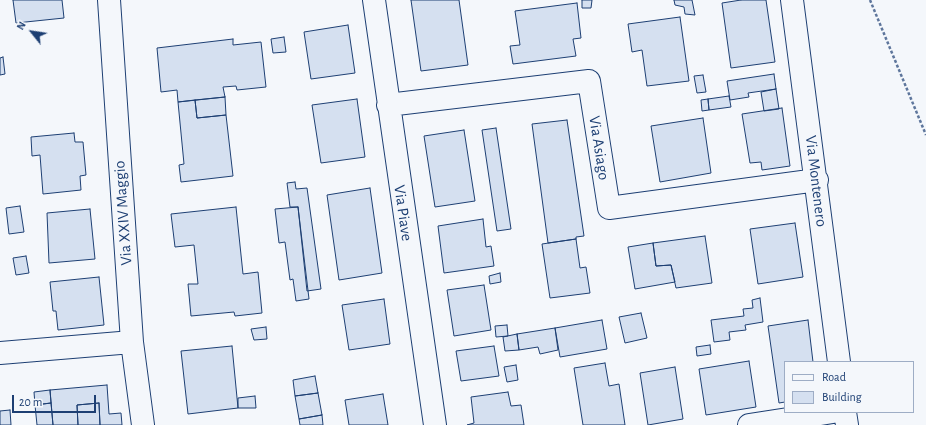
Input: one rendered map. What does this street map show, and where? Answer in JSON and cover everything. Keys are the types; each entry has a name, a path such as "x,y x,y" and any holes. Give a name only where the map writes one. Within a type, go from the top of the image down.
{"street":[{"name":"Via XXIV Maggio","path":"109,0 132,342 143,425"},
{"name":"Via Piave","path":"374,0 434,425"},
{"name":"Via Montenero","path":"792,0 817,180 839,361"},
{"name":"Via Asiago","path":"388,105 589,81 609,208 817,180"},
{"path":"0,353 132,342"},
{"path":"749,425 827,413"},
{"path":"845,413 848,425"}],"path":[{"path":"870,0 926,135"}],"building":[{"path":"13,0 62,0 64,18 16,23"},
{"path":"411,0 459,0 468,65 421,71"},
{"path":"582,0 592,0 591,8 582,8"},
{"path":"674,0 692,0 695,15 685,14 684,7 675,5"},
{"path":"741,0 766,0 775,62 731,68 722,3"},
{"path":"577,3 581,38 573,39 576,56 513,64 510,46 520,45 515,11"},
{"path":"680,17 689,81 647,86 642,50 632,52 628,24"},
{"path":"348,25 355,73 311,79 304,32"},
{"path":"284,37 286,52 273,53 271,39"},
{"path":"233,39 233,45 261,42 266,87 237,90 236,86 223,87 225,97 178,102 177,90 161,92 157,48"},
{"path":"3,57 5,74 0,75 0,58"},
{"path":"774,74 776,89 748,93 749,97 730,100 727,81"},
{"path":"703,75 706,92 697,93 694,76"},
{"path":"776,89 779,109 764,111 761,92"},
{"path":"729,96 731,107 709,110 708,99"},
{"path":"225,97 226,115 197,118 195,100"},
{"path":"357,99 365,157 321,163 312,105"},
{"path":"708,99 709,110 702,111 701,100"},
{"path":"195,100 197,118 226,115 233,176 181,182 179,165 184,164 178,102"},
{"path":"782,108 790,166 762,170 761,162 750,163 742,114"},
{"path":"703,118 711,173 660,182 651,126"},
{"path":"567,120 584,236 576,237 576,239 548,243 532,124"},
{"path":"496,128 511,229 497,231 482,130"},
{"path":"464,130 475,201 435,207 424,136"},
{"path":"74,133 75,142 83,142 86,175 80,176 81,190 43,194 40,155 32,156 31,137"},
{"path":"295,182 296,189 307,188 321,289 307,291 298,207 290,207 287,183"},
{"path":"370,188 382,273 339,280 327,195"},
{"path":"20,206 24,232 9,234 6,208"},
{"path":"236,207 243,274 258,272 262,313 235,316 234,312 191,316 188,284 198,284 194,245 175,247 171,214"},
{"path":"298,207 309,299 296,301 293,279 290,280 285,242 279,243 275,209"},
{"path":"90,209 95,259 49,263 47,213"},
{"path":"483,219 486,247 491,246 494,266 444,273 438,226"},
{"path":"795,223 803,277 758,284 750,229"},
{"path":"705,236 712,283 676,288 671,265 656,266 653,243"},
{"path":"576,239 580,268 586,267 590,293 550,298 542,244"},
{"path":"653,243 656,266 671,265 675,282 635,289 628,247"},
{"path":"26,256 29,273 16,275 13,258"},
{"path":"500,273 501,282 490,284 489,276"},
{"path":"99,277 104,325 58,330 56,311 53,311 50,282"},
{"path":"484,285 491,330 454,336 447,290"},
{"path":"760,298 763,322 745,325 746,330 729,332 730,340 714,342 711,320 744,316 743,309 753,308 752,300"},
{"path":"384,299 390,344 349,350 342,305"},
{"path":"641,313 647,338 625,343 619,317"},
{"path":"602,320 607,349 560,357 555,328"},
{"path":"808,320 813,361 784,361 784,402 779,403 768,326"},
{"path":"507,325 508,336 496,337 495,326"},
{"path":"266,327 267,339 254,340 251,329"},
{"path":"555,328 558,350 540,354 538,347 519,350 517,334"},
{"path":"517,334 519,350 505,351 503,337"},
{"path":"710,345 711,354 697,356 696,347"},
{"path":"232,346 238,408 188,414 181,351"},
{"path":"494,346 499,376 461,381 456,351"},
{"path":"749,361 756,407 706,415 699,369"},
{"path":"605,363 609,386 619,384 625,425 583,425 574,368"},
{"path":"516,365 518,380 507,382 504,367"},
{"path":"675,367 683,419 648,425 640,373"},
{"path":"315,376 318,393 295,396 293,380"},
{"path":"107,385 109,414 121,413 122,425 100,425 99,403 77,405 78,425 53,425 50,390"},
{"path":"50,390 51,403 35,405 34,392"},
{"path":"508,392 511,406 521,405 524,425 467,425 474,423 471,397"},
{"path":"318,393 322,415 299,419 295,396"},
{"path":"383,394 388,425 349,425 345,400"},
{"path":"255,396 256,408 238,408 238,398"},
{"path":"51,403 53,425 37,425 35,405"},
{"path":"99,403 100,425 78,425 77,405"},
{"path":"10,410 11,425 0,425 0,411"},
{"path":"322,415 323,425 300,425 299,419"}]}
